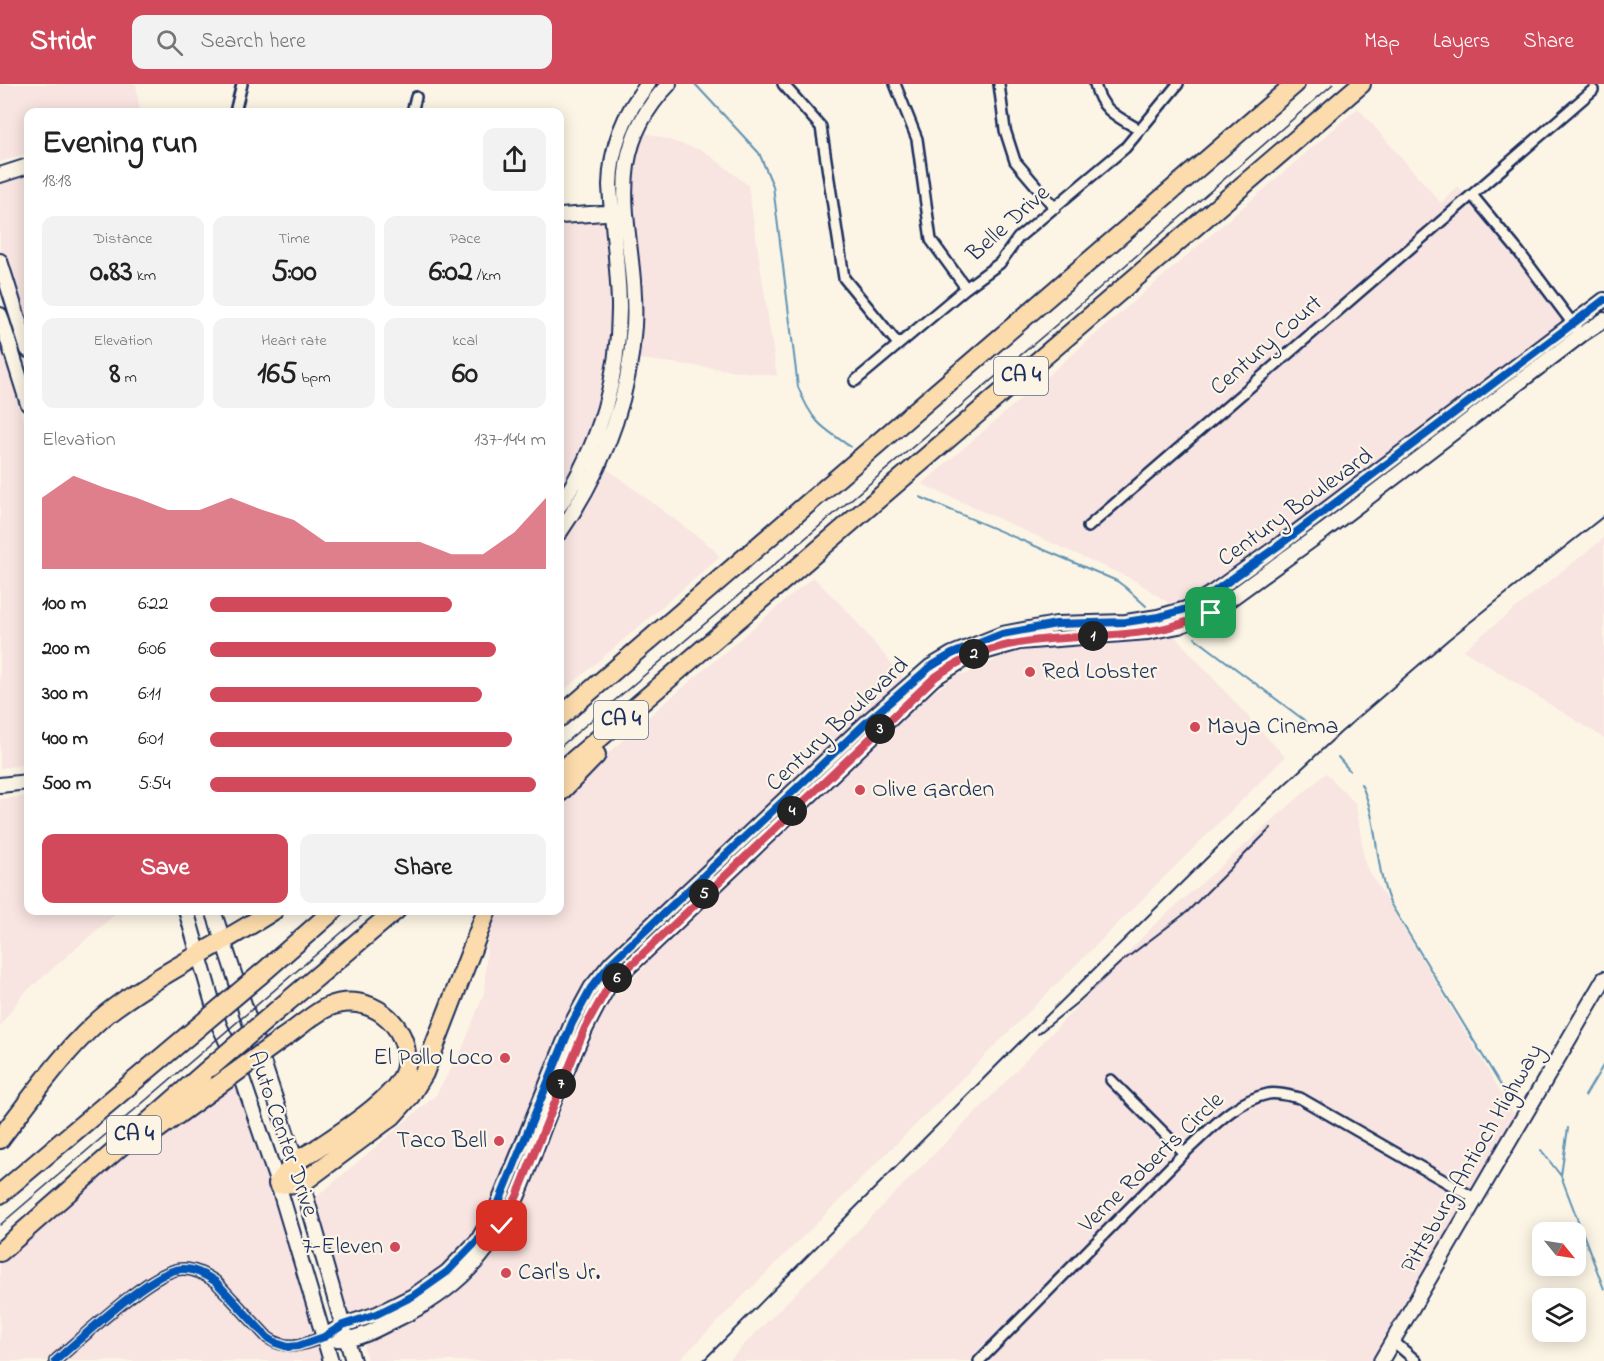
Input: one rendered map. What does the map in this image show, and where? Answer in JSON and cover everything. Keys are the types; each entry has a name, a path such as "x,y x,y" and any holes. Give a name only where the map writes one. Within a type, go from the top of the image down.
{"highway":[{"name":"CA 4","path":"564,714 1295,84"},
{"name":"CA 4","path":"564,769 1361,84"},
{"path":"564,705 623,662"},
{"path":"564,788 633,721 682,669"},
{"path":"0,1138 73,1047 113,1009 266,915"},
{"name":"CA 4","path":"0,1194 328,915"},
{"name":"CA 4","path":"0,1252 211,1067 390,915"},
{"path":"278,1184 302,1183 392,1116 410,1096 424,1073 485,915"},
{"path":"57,1203 327,1007 347,1002 364,1003 381,1012 393,1021 401,1032 406,1048 404,1077 387,1098 296,1162 278,1184"}],"street":[{"path":"236,108 242,84"},
{"path":"564,498 594,439 615,364 619,303 610,175 617,141 627,115 648,84"},
{"path":"564,526 597,471 615,428 624,395 630,364 634,317 634,288 625,211 625,174 632,142 645,113 669,84"},
{"path":"783,84 821,127 844,278 898,344"},
{"path":"895,84 916,139 931,240 966,288"},
{"path":"999,84 1005,130 1015,160 1055,208"},
{"path":"1095,84 1106,109 1140,130"},
{"name":"Belle Drive","path":"855,381 966,288 1000,263 1018,238 1125,148 1178,84"},
{"name":"Century Court","path":"1088,526 1593,90"},
{"path":"413,108 416,98"},
{"path":"0,175 24,167"},
{"path":"1472,195 1519,252 1577,330"},
{"path":"564,216 625,211"},
{"path":"0,261 24,337"},
{"name":"Century Boulevard","path":"324,1337 347,1339 385,1325 434,1300 456,1282 484,1253 502,1226 517,1196 585,1028 608,987 934,678 970,656 1019,642 1148,632 1179,626 1211,613 1315,538 1577,330 1604,300"},
{"path":"0,315 24,391"},
{"name":"Century Boulevard","path":"324,1337 343,1325 377,1314 413,1296 447,1272 478,1240 497,1207 572,1023 591,988 612,962 868,721 930,667 952,654 1002,634 1056,624 1126,622 1158,617 1186,609 1288,539 1577,330 1604,320"},
{"path":"0,785 24,782"},
{"name":"Auto Center Drive","path":"188,915 219,1025 238,1066 278,1184 331,1361"},
{"name":"Auto Center Drive","path":"215,915 296,1162 353,1361"},
{"name":"Pittsburg-Antioch Highway","path":"1381,1361 1604,979"},
{"path":"1111,1080 1184,1153"},
{"name":"Verne Roberts Circle","path":"979,1361 1184,1153 1216,1123 1245,1102 1270,1094 1300,1098 1476,1199"},
{"path":"55,1361 146,1284 168,1271 182,1268 206,1275 216,1282 268,1338 276,1343 288,1347 298,1346 324,1337"},
{"path":"1393,1341 1416,1361"}],"shaded area":[{"path":"0,84 136,84 139,108 24,108 24,154 0,162"},
{"path":"1358,108 1441,203 1458,186 1568,325 1213,588 1173,606 1136,581 922,484"},
{"path":"640,131 704,151 748,185 777,376 632,358 628,171"},
{"path":"24,167 24,337 0,261 0,175"},
{"path":"611,212 618,279 610,388 564,496 564,216"},
{"path":"0,344 24,421 24,765 0,768"},
{"path":"607,469 713,548 720,557 564,691 564,540"},
{"path":"1604,538 1604,738 1463,650"},
{"path":"813,577 848,612 907,682 605,963 489,1216 417,1290 345,1322 313,1200 435,1096 461,1052 484,993 487,946 495,915 564,915 564,797 583,776 653,713"},
{"path":"1173,634 1285,757 678,1361 367,1361 364,1347 369,1340 418,1318 438,1306 471,1279 506,1237 528,1192 591,1036 614,995 621,993 645,967 646,960 927,697 959,674 968,674 1003,655 1026,649 1136,641"},
{"path":"1326,773 1356,804 1365,864 1520,1124 1381,1361 728,1361 990,1098 1152,927"},
{"path":"24,796 24,915 114,915 22,995 0,1026 0,799"},
{"path":"238,1071 331,1361 0,1361 0,1252 57,1203"}],"waterway":[{"path":"695,84 759,153 773,186 798,387 818,423 851,447"},
{"path":"920,497 1117,581 1146,606"},
{"path":"1195,638 1304,720 1316,732"},
{"path":"1338,757 1350,771"},
{"path":"1361,784 1371,813 1381,874 1390,903 1511,1102"},
{"path":"1585,1096 1604,1064"},
{"path":"1561,1175 1568,1128"},
{"path":"1541,1150 1561,1176 1604,1289"}],"tram line":[{"path":"564,744 1096,291 1333,84"},
{"path":"0,1225 362,915"}],"railway":[{"path":"703,1361 1017,1045 1224,841 1340,733 1449,639 1604,516"},
{"path":"1038,1034 1078,1002 1120,963 1187,912 1271,828"}],"cycle path":[{"path":"55,1361 153,1280 169,1272 182,1269 195,1271 216,1282 268,1338 288,1347 324,1337 343,1325 377,1314 413,1296 447,1272 478,1240 497,1207 572,1023 591,988 612,962 868,721 930,667 952,654 1002,634 1056,624 1126,622 1158,617 1186,609 1278,546 1604,300"}],"place":[{"name":"Red Lobster","path":"1030,672"},
{"name":"Maya Cinema","path":"1195,727"},
{"name":"Olive Garden","path":"860,790"},
{"name":"El Pollo Loco","path":"505,1058"},
{"name":"Taco Bell","path":"499,1141"},
{"name":"7-Eleven","path":"395,1247"},
{"name":"Carl's Jr.","path":"506,1273"}],"route":[{"path":"502,1226 517,1196 585,1028 608,987 922,688 956,663 994,648 1019,642 1148,632 1179,626 1211,613"}]}
